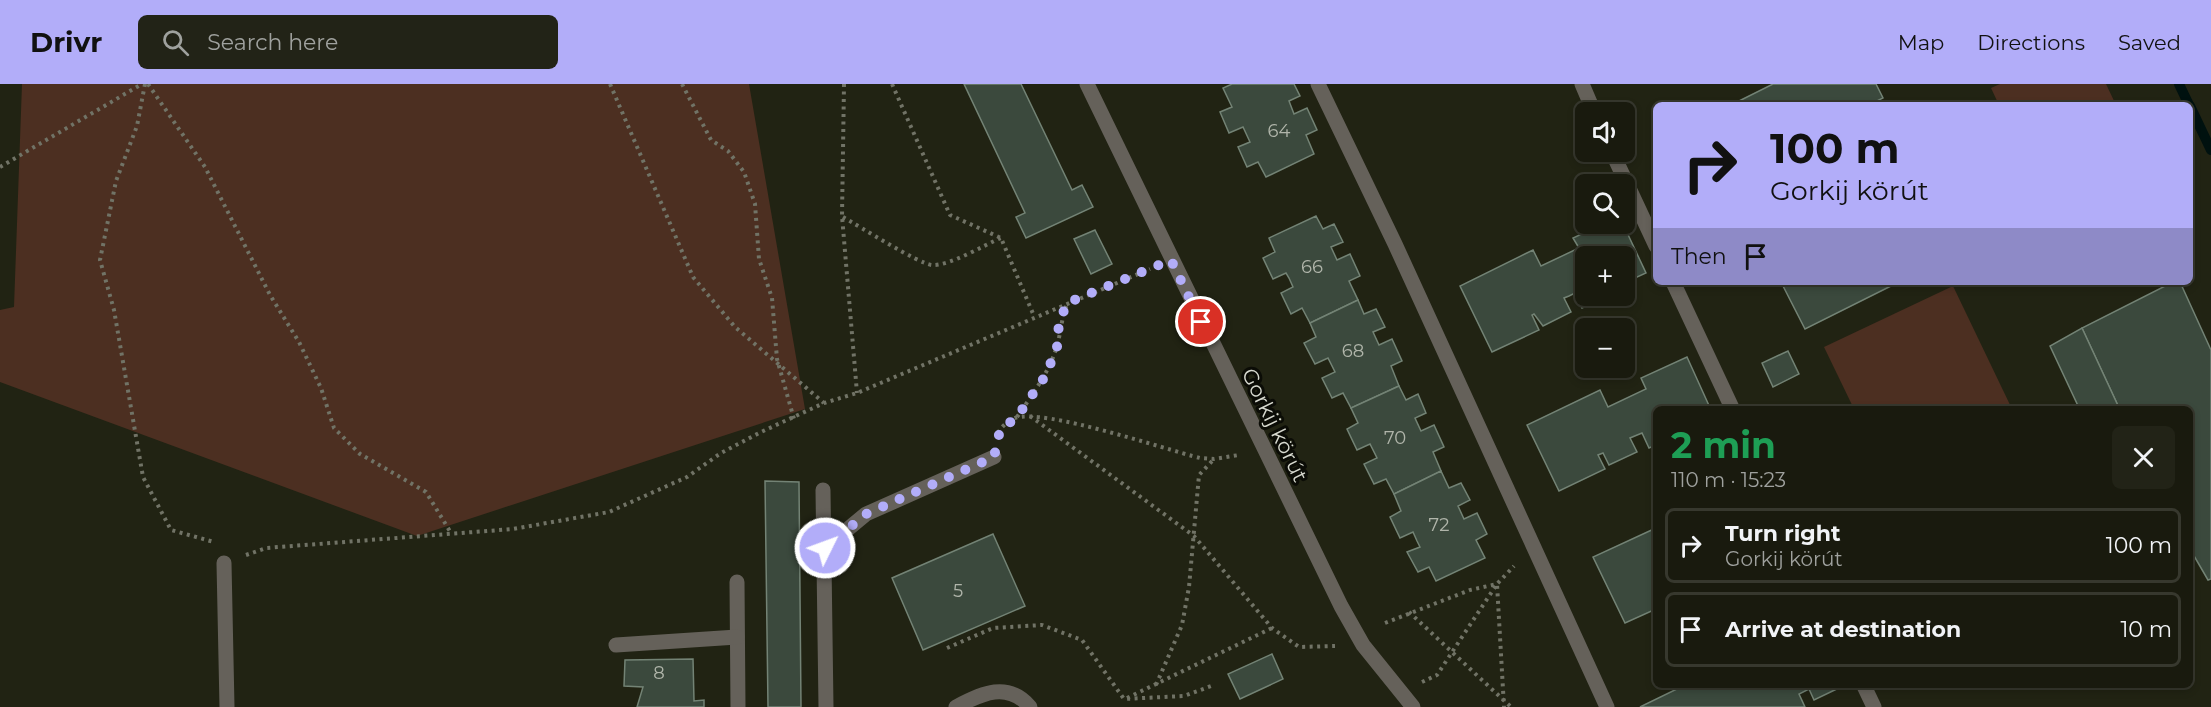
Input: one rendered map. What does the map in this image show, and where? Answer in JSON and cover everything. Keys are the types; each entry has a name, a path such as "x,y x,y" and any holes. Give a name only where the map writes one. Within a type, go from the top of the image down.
{"street":[{"name":"Gorkij körút","path":"1087,84 1341,606 1363,645 1413,707"},
{"path":"1318,84 1395,244 1606,707"},
{"path":"1586,85 1591,102"},
{"path":"1617,162 1653,240"},
{"path":"1674,285 1731,406"},
{"path":"825,548 866,514 994,457"},
{"path":"823,490 826,707"},
{"path":"224,563 227,707"},
{"path":"737,582 738,707"},
{"path":"616,645 737,637"},
{"path":"1865,688 1874,707"},
{"path":"956,707 991,691 1006,691 1023,698 1030,707"}],"path":[{"path":"0,167 145,84"},
{"path":"145,84 205,167 270,295 299,342 321,388 334,428 360,454 426,492 452,533"},
{"path":"145,84 137,126 116,181 100,260 114,310 143,477 171,530 213,540 224,563 266,548 554,524 609,512 687,477 721,453 761,432 1171,260"},
{"path":"610,84 693,277 735,327 824,404"},
{"path":"682,84 711,140 728,151 744,172 755,204 759,260 772,298 779,364 794,419"},
{"path":"844,84 842,216 857,393"},
{"path":"892,84 950,215 1001,238 1034,316"},
{"path":"842,216 918,260 933,265 950,261 1001,238"},
{"path":"994,457 1000,430 1017,417 1046,375 1057,347 1059,323 1067,303"},
{"path":"1030,416 1194,536 1272,628 1299,647 1363,645"},
{"path":"1017,417 1052,417 1166,449 1214,459 1234,456 1262,445"},
{"path":"1156,685 1182,625 1189,587 1199,476 1214,459"},
{"path":"1420,683 1437,675 1497,584 1521,559"},
{"path":"1385,622 1470,590 1497,584"},
{"path":"1497,584 1504,704"},
{"path":"1409,612 1504,704 1511,707"},
{"path":"947,648 993,628 1042,625 1082,639 1124,699"},
{"path":"1124,699 1272,628"},
{"path":"1124,699 1184,696 1214,685"}],"shaded area":[{"path":"22,84 749,84 805,409 417,536 0,382 0,310 14,307"},
{"path":"2000,84 2106,84 2115,102 1998,102 1991,88"},
{"path":"1953,286 2011,406 1853,406 1824,347"}],"building":[{"path":"964,84 1021,84 1072,190 1082,185 1093,207 1026,238 1016,217 1025,213"},
{"path":"1232,84 1294,84 1300,96 1289,101 1294,114 1307,108 1317,130 1306,135 1314,154 1266,177 1258,162 1247,167 1238,147 1250,142 1243,127 1229,133 1220,112 1232,107 1223,88"},
{"path":"1773,84 1876,84 1883,98 1875,102 1737,102"},
{"path":"1316,216 1323,229 1334,224 1343,242 1331,247 1337,260 1350,254 1360,276 1349,281 1358,300 1310,323 1302,308 1291,314 1281,293 1293,287 1289,278 1286,273 1273,279 1263,258 1275,252 1269,238"},
{"path":"1095,230 1112,264 1091,274 1074,239"},
{"path":"1582,234 1628,234 1633,246 1578,246 1573,238"},
{"path":"1533,250 1541,266 1575,250 1575,293 1564,298 1571,312 1543,326 1534,314 1532,315 1539,330 1492,352 1460,286"},
{"path":"1635,250 1646,273 1635,278"},
{"path":"1783,285 1893,285 1805,329"},
{"path":"2167,285 2181,285 2211,350 2211,579 2208,580 2193,554 2193,406 2118,406 2082,328"},
{"path":"1358,300 1364,314 1376,309 1385,327 1373,332 1379,345 1392,339 1402,361 1391,366 1399,386 1351,408 1343,393 1332,398 1322,378 1335,372 1328,358 1315,364 1304,343 1316,337 1310,323"},
{"path":"2082,328 2118,406 2078,406 2050,346"},
{"path":"1788,351 1799,374 1773,387 1762,363"},
{"path":"1687,357 1709,406 1653,406 1653,446 1649,448 1642,433 1630,438 1637,452 1609,465 1603,453 1598,455 1605,469 1559,491 1527,425 1600,390 1608,407 1646,389 1641,378"},
{"path":"1399,386 1406,400 1418,394 1426,413 1415,418 1421,431 1434,425 1444,447 1433,452 1441,471 1394,494 1386,479 1374,484 1364,464 1377,458 1370,444 1357,450 1347,429 1358,423 1351,408"},
{"path":"1441,471 1449,488 1461,483 1470,500 1458,506 1464,519 1477,513 1487,534 1476,540 1485,558 1436,581 1429,567 1418,572 1407,552 1420,547 1413,532 1400,538 1390,517 1401,511 1394,494"},
{"path":"765,481 799,482 801,707 768,707"},
{"path":"1653,529 1653,610 1625,623 1593,557"},
{"path":"993,534 1025,606 923,650 892,578"},
{"path":"1272,654 1283,679 1240,699 1228,674"},
{"path":"693,659 694,701 704,700 704,707 637,707 643,687 624,686 625,660"},
{"path":"1679,688 1839,688 1814,700 1809,689 1799,694 1805,707 1640,707"}],"waterway":[{"path":"2179,84 2188,102"},
{"path":"2193,112 2211,150"}],"route":[{"path":"825,548 833,539 866,514 994,457 995,440 1000,430 1007,422 1017,417 1046,375 1057,347 1059,323 1067,303 1171,260 1201,322"}]}
